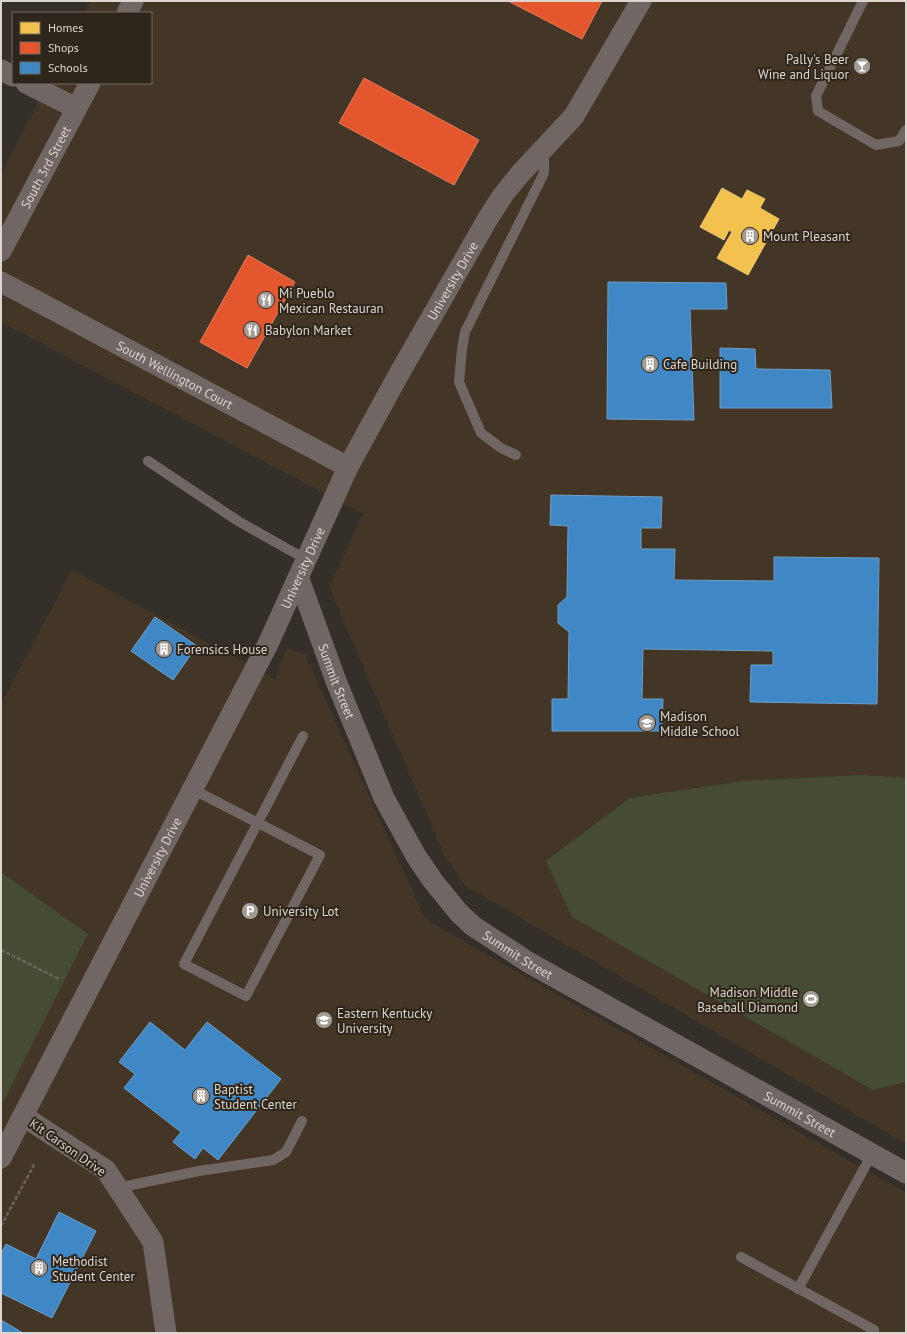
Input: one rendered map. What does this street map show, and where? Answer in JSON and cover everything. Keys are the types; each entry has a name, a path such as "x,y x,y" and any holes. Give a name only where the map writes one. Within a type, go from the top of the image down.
{"street":[{"path":"128,12 133,1"},
{"name":"University Drive","path":"1,1158 268,644 299,579 348,467 399,374 487,220 503,195 544,147 574,116 641,1"},
{"path":"1,70 12,76"},
{"path":"28,84 76,108"},
{"name":"South 3rd Street","path":"1,251 89,84"},
{"name":"South Wellington Court","path":"1,282 348,467"},
{"name":"Summit Street","path":"299,579 336,681 384,798 420,863 433,882 459,913 473,926 528,962 906,1173"},
{"name":"Kit Carson Drive","path":"23,1116 106,1170 152,1242 166,1333"}],"lane":[{"path":"863,1 816,96 818,111 876,145 899,141 906,130"},
{"path":"516,455 501,448 481,433 459,382 462,349 465,332 544,173 544,147"},
{"path":"148,461 238,521 307,560"},
{"path":"192,789 258,823 320,855 246,996 184,964 258,823 303,736"},
{"path":"117,1188 199,1171 273,1160 286,1152 302,1121"},
{"path":"798,1289 872,1154"},
{"path":"741,1257 874,1330"}],"path":[{"path":"1,950 59,979"},
{"path":"1,1226 35,1163"}],"shaded area":[{"name":"Madison Middle School","path":"90,1 906,1 906,1144 466,886 446,859 329,587 363,514 1,322 1,175 47,84 152,84 152,12 84,12"},
{"name":"Eastern Kentucky University","path":"72,570 275,679 287,648 305,654 425,919 906,1193 906,1333 1,1333 1,1106 88,934 1,872 1,704"}],"green space":[{"name":"Madison Middle Baseball Diamond","path":"862,775 906,778 906,1082 873,1090 572,917 546,861 630,798 743,781"},
{"path":"1,872 88,934 1,1106"}],"building: Homes":[{"name":"Mount Pleasant","path":"722,188 742,199 747,190 765,199 760,208 779,219 748,275 717,258 732,232 729,230 724,240 700,227"}],"building: Shops":[{"path":"508,1 602,1 582,39"},
{"path":"364,78 479,140 454,185 339,123"},
{"path":"248,255 295,282 247,368 200,342"}],"building: Schools":[{"name":"Cafe Building","path":"608,282 726,283 727,309 690,309 694,420 607,419"},
{"path":"720,348 755,349 756,369 830,370 832,408 720,408"},
{"path":"551,495 662,497 661,528 641,528 641,549 675,549 674,580 774,581 774,557 879,558 877,704 750,702 751,665 773,665 773,651 643,649 642,699 663,699 662,731 552,731 552,699 568,699 569,632 558,623 558,605 567,597 568,526 550,525"},
{"name":"Forensics House","path":"155,617 197,646 173,680 131,651"},
{"name":"Baptist Student Center","path":"150,1022 185,1050 207,1022 281,1079 218,1160 203,1148 195,1159 173,1142 181,1132 124,1088 135,1074 119,1062"},
{"name":"Methodist Student Center","path":"59,1212 96,1231 52,1318 1,1293 1,1254 6,1244 36,1259"},
{"path":"1,1320 23,1333 1,1333"}],"place":[{"name":"Pally's Beer Wine and Liquor","path":"862,66"},
{"name":"Mount Pleasant","path":"750,236"},
{"name":"Mi Pueblo Mexican Restauran","path":"266,300"},
{"name":"Babylon Market","path":"252,330"},
{"name":"Cafe Building","path":"650,364"},
{"name":"Forensics House","path":"164,649"},
{"name":"Madison Middle School","path":"647,723"},
{"name":"University Lot","path":"250,911"},
{"name":"Madison Middle Baseball Diamond","path":"811,999"},
{"name":"Eastern Kentucky University","path":"324,1020"},
{"name":"Baptist Student Center","path":"201,1096"},
{"name":"Methodist Student Center","path":"39,1268"}]}
